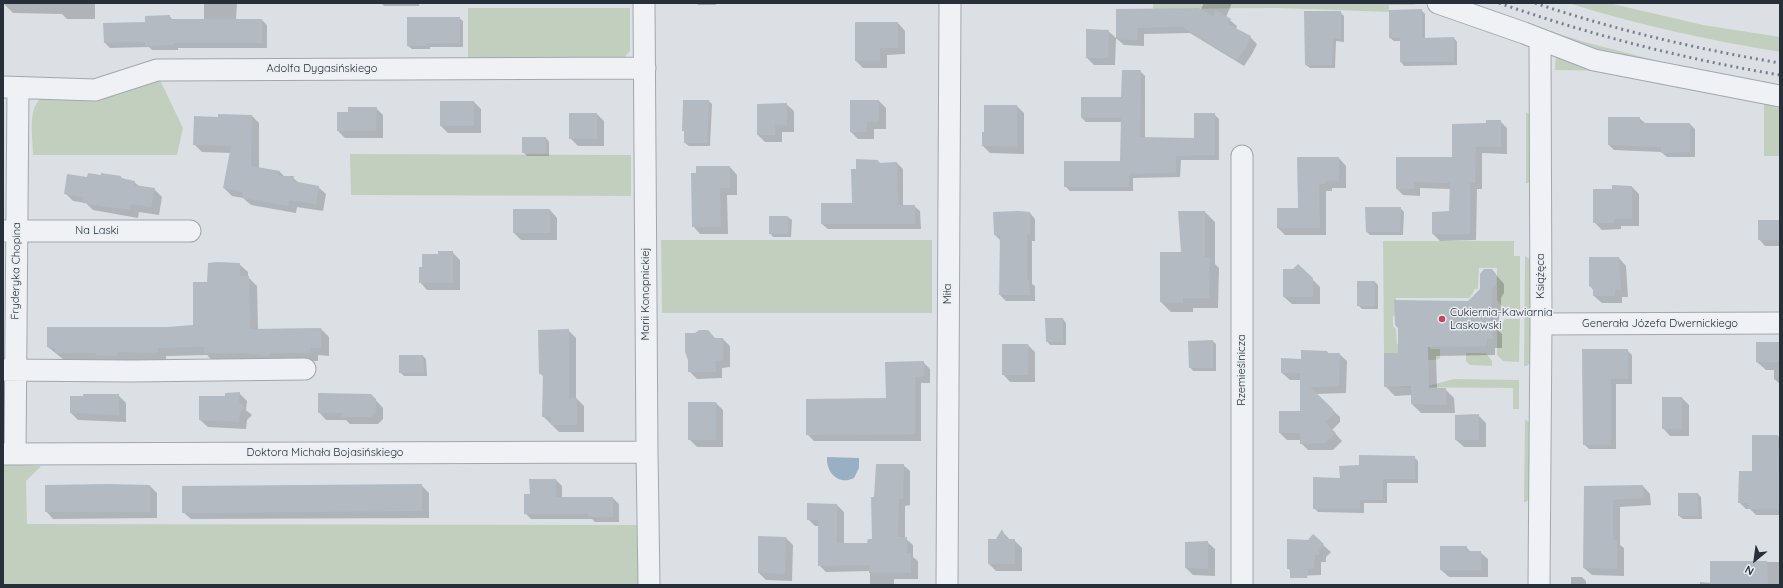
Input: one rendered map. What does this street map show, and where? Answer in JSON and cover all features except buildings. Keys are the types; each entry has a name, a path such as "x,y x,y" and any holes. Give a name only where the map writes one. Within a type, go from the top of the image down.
{"street":[{"name":"Marii Konopnickiej","path":"644,3 649,585"},
{"name":"Miła","path":"947,585 950,3"},
{"path":"1438,3 1594,60 1780,96"},
{"name":"Książęca","path":"1539,585 1541,324 1540,40"},
{"name":"Adolfa Dygasińskiego","path":"11,87 95,90 157,70 645,68"},
{"name":"Fryderyka Chopina","path":"9,454 11,87"},
{"name":"Rzemieślnicza","path":"1242,156 1242,585"},
{"name":"Na Laski","path":"10,231 190,231"},
{"name":"Generała Józefa Dwernickiego","path":"1541,324 1780,323"},
{"path":"9,370 139,371 305,369"},
{"name":"Doktora Michała Bojasińskiego","path":"9,454 647,452"}],"green space":[{"path":"1153,3 1412,3 1416,5 1389,5 1389,12 1277,8 1153,9"},
{"path":"1568,3 1609,3 1703,25 1780,37 1780,52 1673,31"},
{"path":"468,8 630,8 630,51 622,60 468,59"},
{"path":"1528,24 1581,41 1685,68 1580,45"},
{"path":"1556,54 1615,71 1555,70"},
{"path":"158,76 183,128 177,155 33,155 32,117 37,103 41,98"},
{"path":"1764,100 1780,102 1780,156 1764,156"},
{"path":"1526,112 1532,116 1531,180 1528,183 1526,183"},
{"path":"350,154 631,155 631,196 351,195"},
{"path":"661,240 932,240 932,313 662,313"},
{"path":"1383,241 1514,241 1514,256 1520,256 1520,310 1505,310 1497,300 1497,268 1479,268 1478,289 1475,289 1470,298 1396,298 1396,313 1393,317 1393,326 1396,329 1397,344 1430,343 1430,349 1440,349 1440,358 1436,360 1421,360 1384,353"},
{"path":"1525,256 1530,259 1530,363 1527,366 1524,366"},
{"path":"1505,319 1520,319 1519,362 1503,361 1497,355 1497,330"},
{"path":"1466,353 1486,353 1492,361 1492,366 1470,365 1466,361"},
{"path":"1454,379 1519,380 1519,409 1513,409 1513,388 1389,387 1428,386"},
{"path":"1525,419 1530,423 1529,499 1524,502"},
{"path":"3,464 41,466 26,481 27,524 639,525 640,585 3,585"}],"water":[{"path":"827,457 859,458 859,468 854,478 843,480 834,476 827,463"}],"railway":[{"path":"1499,3 1568,26 1673,54 1780,75"},
{"path":"1535,3 1595,22 1656,38 1718,52 1780,63"}],"place":[{"name":"Cukiernia-Kawiarnia Laskowski","path":"1442,319"}]}
